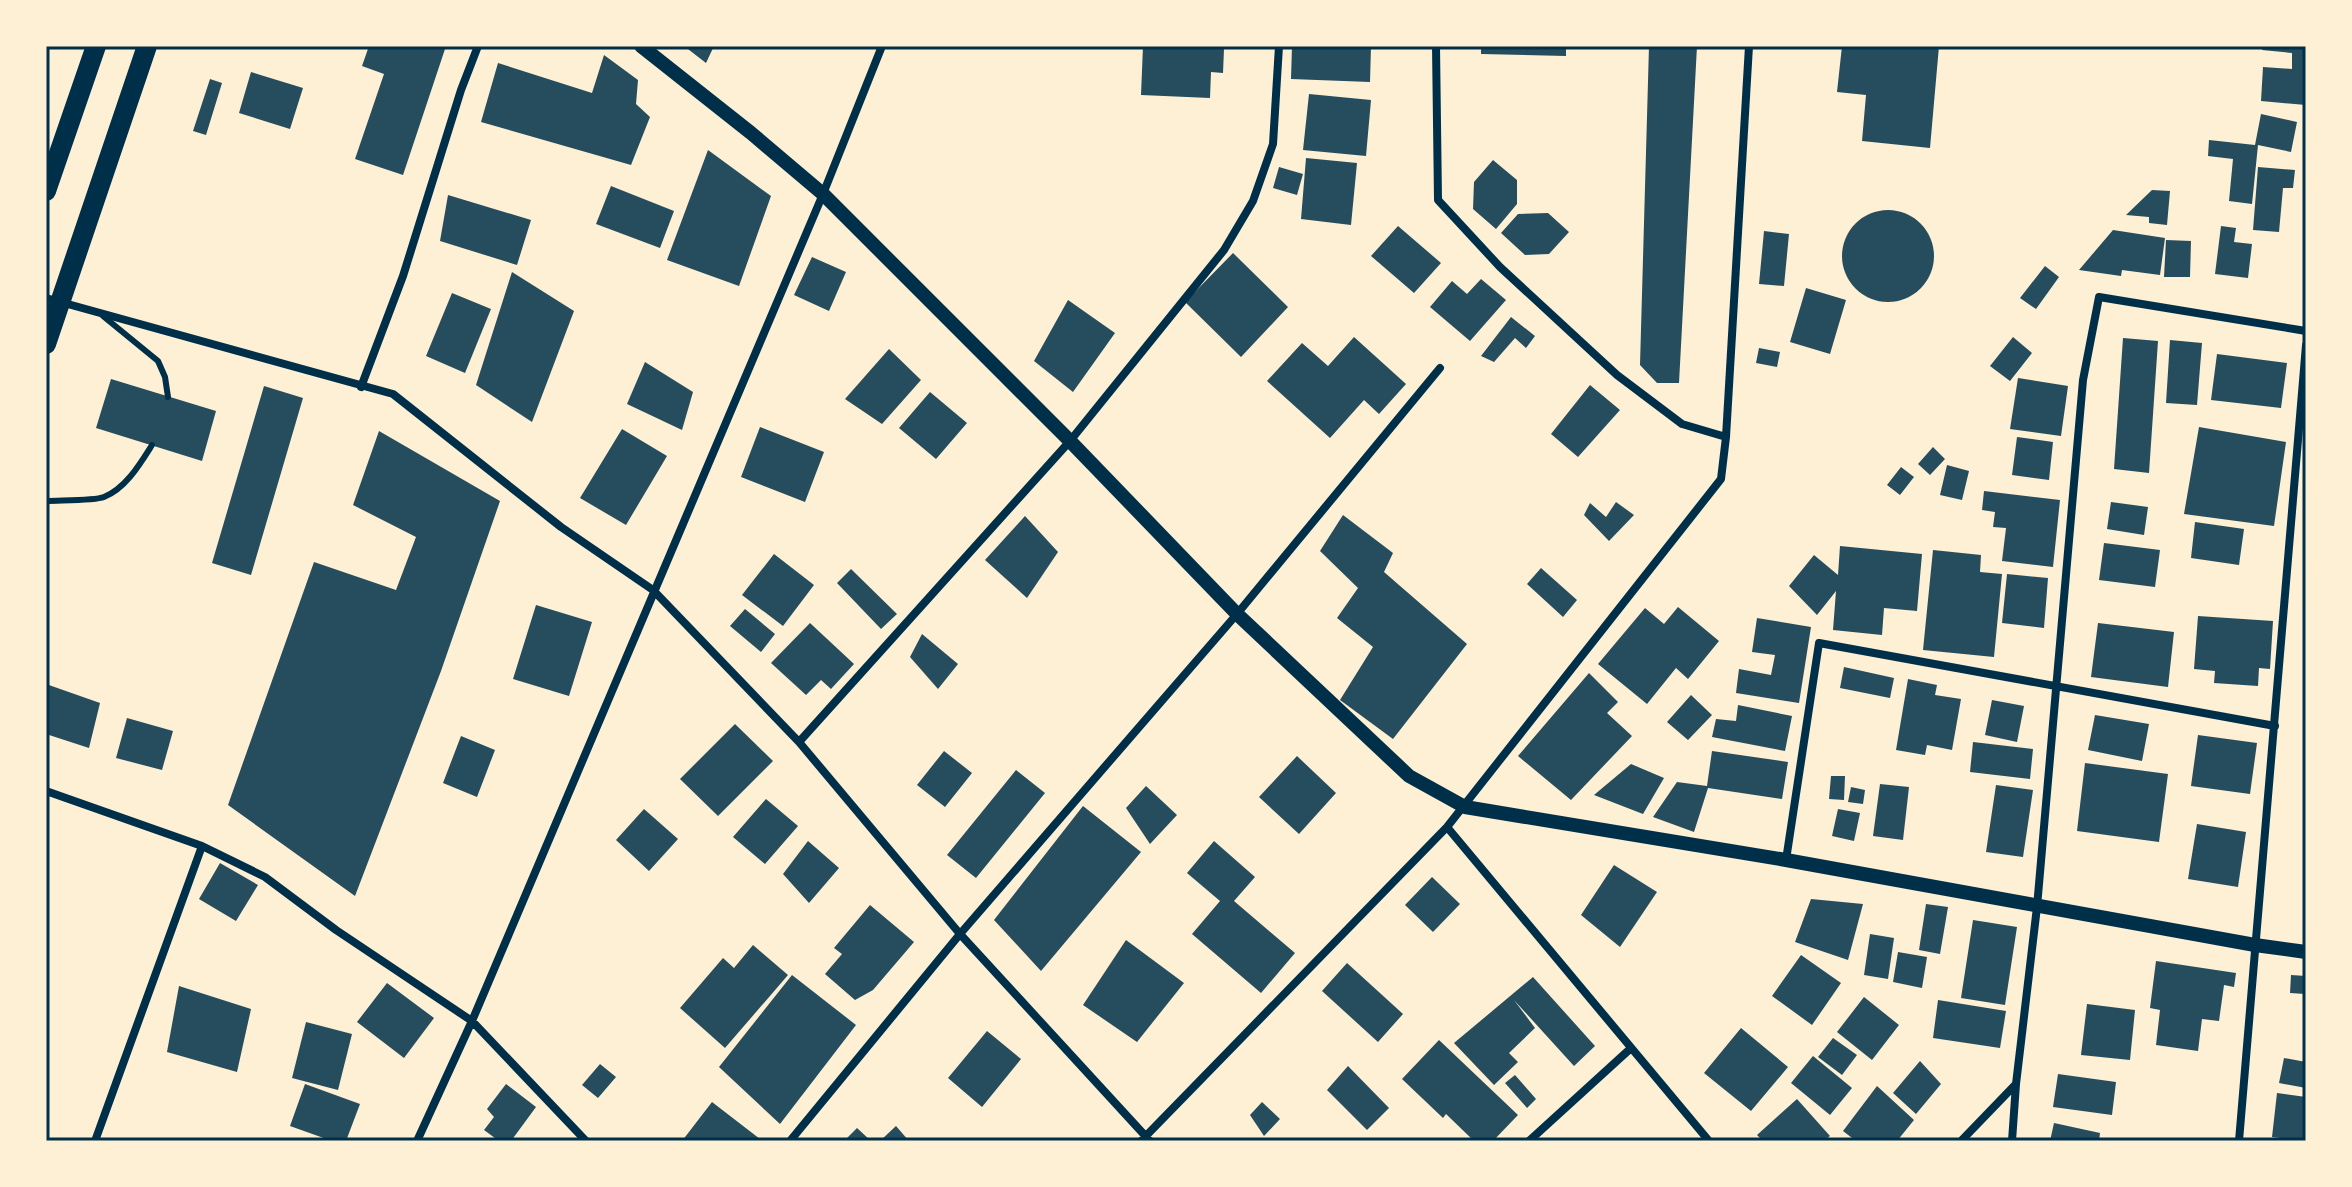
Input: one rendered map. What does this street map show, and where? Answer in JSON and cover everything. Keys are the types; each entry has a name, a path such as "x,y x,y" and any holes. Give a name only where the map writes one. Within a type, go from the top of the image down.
{"main road":[{"path":"46,191 96,46"},
{"path":"46,344 53,300 147,46"}],"street":[{"path":"361,387 403,276 461,90 478,46"},
{"path":"641,46 823,194 1070,441 1237,614 1409,776 1465,807 2306,952"},
{"path":"417,1141 472,1021 823,194 882,46"},
{"path":"799,742 1070,441 1224,250 1253,201 1273,144 1279,46"},
{"path":"1436,46 1438,200 1500,267 1617,375 1682,424 1726,437"},
{"path":"53,300 393,394 561,527 653,590 799,742 960,934 1145,1139 1465,807 1721,479 1749,46"},
{"path":"2012,1141 2037,907 2083,380 2099,297 2306,331"},
{"path":"2239,1141 2306,345"},
{"path":"790,1141 960,934 1237,614 1440,368"},
{"path":"1786,860 1819,643 2275,726"},
{"path":"46,791 202,846 265,877 336,930 472,1021 586,1141"},
{"path":"1447,827 1709,1141"},
{"path":"95,1141 202,846"},
{"path":"1529,1141 1630,1049"},
{"path":"1961,1141 2016,1084"}],"lane":[{"path":"102,314 158,361 165,377 168,397"},
{"path":"46,501 102,499 118,489 137,470 152,445"}],"building":[{"path":"369,46 446,46 403,175 355,159 384,74 362,66"},
{"path":"684,46 714,46 706,63"},
{"path":"1143,46 1224,49 1223,73 1211,72 1210,98 1141,95"},
{"path":"1292,46 1371,46 1370,82 1291,79"},
{"path":"1481,46 1566,46 1566,56 1481,54"},
{"path":"1649,46 1697,46 1679,383 1657,383 1640,365"},
{"path":"1842,46 1939,46 1930,148 1862,141 1866,95 1837,92"},
{"path":"2263,46 2306,46 2306,105 2261,101 2263,67 2292,69 2292,53 2262,50"},
{"path":"604,55 638,80 636,104 650,117 631,165 481,122 498,63 592,93"},
{"path":"251,72 303,88 290,129 239,113"},
{"path":"210,79 222,83 206,135 193,131"},
{"path":"1309,94 1371,100 1366,156 1303,150"},
{"path":"2261,114 2297,122 2291,152 2258,145 2252,204 2229,201 2233,159 2208,156 2209,140 2255,145"},
{"path":"708,150 771,196 739,286 667,260"},
{"path":"1306,158 1357,163 1351,225 1301,219"},
{"path":"1493,160 1517,180 1517,204 1496,229 1473,209 1474,182"},
{"path":"1279,167 1303,174 1297,195 1273,188"},
{"path":"2258,167 2295,170 2293,188 2283,188 2279,232 2253,230"},
{"path":"611,186 674,211 660,248 596,224"},
{"path":"2152,190 2170,191 2167,225 2149,223 2149,217 2126,215"},
{"path":"448,195 531,220 517,265 440,241"},
{"path":"1888,210 1905,214 1920,224 1930,239 1934,256 1930,273 1920,288 1905,298 1888,302 1871,298 1856,288 1846,273 1842,256 1846,239 1856,224 1871,214"},
{"path":"1548,213 1569,232 1549,254 1525,255 1501,233 1518,214"},
{"path":"1398,226 1441,263 1414,293 1371,256"},
{"path":"2221,226 2236,228 2234,242 2252,244 2248,278 2215,274"},
{"path":"2113,230 2165,238 2160,275 2122,270 2121,276 2079,270"},
{"path":"1764,231 1789,234 1784,286 1759,284"},
{"path":"2166,240 2191,241 2190,277 2164,277"},
{"path":"1233,253 1288,307 1241,357 1185,302"},
{"path":"812,257 846,272 829,311 794,295"},
{"path":"2045,266 2059,277 2036,309 2020,298"},
{"path":"512,272 574,311 532,422 476,385"},
{"path":"1481,279 1506,300 1470,341 1430,307 1452,281 1467,294"},
{"path":"1806,288 1846,300 1830,354 1790,342"},
{"path":"452,293 491,309 465,373 426,356"},
{"path":"1068,300 1115,333 1073,392 1034,361"},
{"path":"1511,317 1535,336 1526,348 1515,338 1494,362 1481,356"},
{"path":"1354,337 1406,384 1379,414 1364,400 1330,438 1267,381 1302,343 1328,366"},
{"path":"2013,337 2032,353 2010,381 1990,366"},
{"path":"2123,338 2158,341 2149,473 2114,469"},
{"path":"2170,340 2202,343 2197,405 2166,403"},
{"path":"1759,348 1780,352 1777,367 1756,363"},
{"path":"889,349 921,380 882,424 845,399"},
{"path":"2217,354 2287,363 2281,408 2211,400"},
{"path":"645,362 693,392 682,430 627,404"},
{"path":"2018,378 2068,386 2061,436 2010,429"},
{"path":"111,379 216,411 202,461 96,428"},
{"path":"1590,385 1620,410 1578,457 1551,434"},
{"path":"264,386 303,398 251,575 212,563"},
{"path":"930,392 967,423 936,459 899,428"},
{"path":"760,427 824,452 805,502 741,477"},
{"path":"2199,427 2286,442 2274,526 2184,514"},
{"path":"622,429 667,456 626,525 580,498"},
{"path":"379,431 500,501 441,671 355,896 228,805 314,562 396,590 416,537 353,505"},
{"path":"2017,437 2053,442 2049,480 2012,475"},
{"path":"1933,447 1945,459 1930,475 1918,464"},
{"path":"1947,465 1969,471 1962,500 1940,495"},
{"path":"1901,467 1914,477 1900,495 1887,485"},
{"path":"1984,491 2060,500 2053,567 2002,561 2006,528 1993,527 1995,512 1982,510"},
{"path":"1616,502 1634,515 1609,541 1584,515 1590,503 1606,517"},
{"path":"2111,502 2148,507 2144,535 2107,529"},
{"path":"1343,515 1393,553 1384,572 1467,644 1393,739 1340,700 1373,647 1337,618 1358,588 1320,551"},
{"path":"1025,516 1058,552 1027,598 985,560"},
{"path":"2195,522 2244,529 2239,565 2191,558"},
{"path":"2104,543 2160,550 2155,587 2099,580"},
{"path":"1840,546 1922,554 1917,611 1884,608 1882,635 1833,630 1836,591 1817,615 1789,586 1814,555 1838,575"},
{"path":"1933,550 1981,555 1980,572 2002,574 1994,657 1923,650"},
{"path":"774,554 814,585 783,626 742,595"},
{"path":"1541,568 1577,600 1563,617 1527,584"},
{"path":"851,569 897,614 881,629 837,583"},
{"path":"2007,574 2048,578 2044,628 2002,623"},
{"path":"536,605 592,622 569,696 513,679"},
{"path":"1678,607 1719,641 1688,679 1676,668 1647,704 1598,664 1645,608 1664,624"},
{"path":"745,609 775,634 761,652 730,626"},
{"path":"2198,616 2273,621 2270,669 2259,668 2258,686 2214,683 2215,671 2194,669"},
{"path":"1757,618 1811,627 1799,703 1736,693 1739,669 1771,675 1775,655 1752,652"},
{"path":"810,623 854,664 831,689 821,680 806,695 771,663"},
{"path":"2098,623 2174,632 2168,687 2091,677"},
{"path":"922,634 958,664 938,689 910,657"},
{"path":"1844,667 1894,678 1890,698 1840,688"},
{"path":"1589,673 1618,702 1607,713 1632,736 1571,800 1518,756"},
{"path":"1908,679 1937,685 1935,695 1961,699 1952,750 1927,745 1925,755 1896,750"},
{"path":"46,684 100,703 89,748 46,734"},
{"path":"1691,695 1712,715 1688,740 1667,722"},
{"path":"1992,700 2024,706 2017,742 1985,735"},
{"path":"1738,705 1792,716 1785,751 1712,737 1716,719 1736,721"},
{"path":"2095,715 2149,724 2142,761 2088,750"},
{"path":"127,718 173,731 162,770 116,758"},
{"path":"735,724 773,761 718,816 680,779"},
{"path":"2198,735 2257,743 2250,794 2191,786"},
{"path":"461,736 495,750 477,797 443,783"},
{"path":"1973,742 2033,749 2030,779 1970,772"},
{"path":"944,751 972,773 945,807 917,785"},
{"path":"1712,751 1788,762 1782,799 1708,788 1694,832 1653,817 1677,782 1707,786"},
{"path":"1297,756 1336,793 1299,834 1259,797"},
{"path":"2085,763 2168,774 2159,842 2077,831"},
{"path":"1631,764 1664,778 1643,814 1594,795"},
{"path":"1016,770 1045,793 976,878 947,855"},
{"path":"1831,776 1845,776 1844,800 1829,799"},
{"path":"1880,784 1909,787 1903,840 1873,836"},
{"path":"1996,785 2033,790 2023,857 1986,852"},
{"path":"1146,786 1177,815 1150,844 1126,808"},
{"path":"1851,787 1865,790 1863,804 1848,802"},
{"path":"766,799 798,826 765,864 733,837"},
{"path":"1083,806 1141,852 1041,971 994,920"},
{"path":"644,809 678,839 649,871 616,840"},
{"path":"1838,809 1860,813 1854,841 1832,836"},
{"path":"2197,824 2246,832 2238,887 2188,879"},
{"path":"808,841 839,868 809,903 783,874"},
{"path":"1214,841 1255,877 1234,901 1295,953 1261,993 1192,934 1220,901 1187,873"},
{"path":"220,863 258,885 236,921 199,899"},
{"path":"1614,865 1657,892 1620,947 1581,915"},
{"path":"1432,877 1460,904 1433,932 1405,905"},
{"path":"1811,899 1863,904 1848,960 1795,942"},
{"path":"1926,904 1948,907 1940,954 1919,950"},
{"path":"870,905 914,942 873,990 855,1000 825,974 842,954 834,948"},
{"path":"1973,920 2017,927 2005,1005 1961,998"},
{"path":"1870,934 1894,938 1888,979 1864,975"},
{"path":"1126,940 1184,983 1137,1042 1083,1005"},
{"path":"753,945 788,975 725,1048 680,1008 723,958 734,968"},
{"path":"1898,952 1927,957 1922,988 1893,982"},
{"path":"1801,955 1841,983 1812,1025 1772,996"},
{"path":"2156,961 2236,973 2234,987 2224,985 2219,1021 2202,1019 2198,1051 2156,1045 2160,1010 2150,1008"},
{"path":"1347,963 1403,1014 1378,1042 1322,991"},
{"path":"792,975 856,1025 780,1124 719,1067"},
{"path":"2291,975 2306,976 2305,994 2290,993"},
{"path":"1533,977 1595,1046 1574,1066 1514,1000 1535,1028 1509,1053 1518,1062 1494,1085 1454,1043"},
{"path":"387,983 434,1018 404,1058 357,1022"},
{"path":"179,986 251,1009 237,1072 167,1052"},
{"path":"1864,997 1899,1025 1872,1060 1837,1032"},
{"path":"1938,1000 2006,1011 2000,1048 1933,1038"},
{"path":"2087,1004 2135,1010 2130,1060 2081,1055"},
{"path":"306,1022 352,1034 338,1090 292,1078"},
{"path":"1741,1028 1788,1067 1751,1111 1704,1073"},
{"path":"987,1031 1021,1059 982,1107 948,1078"},
{"path":"1833,1038 1857,1055 1842,1075 1818,1057"},
{"path":"1439,1040 1518,1115 1493,1141 1474,1141 1446,1114 1443,1118 1402,1079"},
{"path":"1813,1056 1852,1088 1830,1115 1791,1083"},
{"path":"2284,1058 2306,1062 2306,1088 2279,1083"},
{"path":"1920,1061 1941,1084 1916,1114 1893,1093"},
{"path":"600,1064 616,1077 598,1098 582,1085"},
{"path":"1348,1066 1389,1108 1367,1130 1327,1090"},
{"path":"2058,1074 2116,1082 2112,1115 2053,1107"},
{"path":"1515,1075 1536,1099 1527,1108 1505,1083"},
{"path":"305,1084 360,1104 346,1141 332,1141 290,1126"},
{"path":"506,1084 536,1107 511,1141 499,1141 484,1130 494,1117 487,1109"},
{"path":"1877,1086 1914,1120 1897,1141 1856,1141 1843,1131"},
{"path":"2277,1093 2306,1097 2306,1141 2272,1137"},
{"path":"1797,1099 1830,1136 1824,1141 1763,1141 1757,1135"},
{"path":"712,1102 760,1139 759,1141 682,1141"},
{"path":"1262,1102 1280,1119 1264,1136 1250,1115"},
{"path":"2054,1123 2100,1133 2099,1141 2050,1141"},
{"path":"896,1126 909,1141 880,1141"},
{"path":"857,1128 871,1141 844,1141"}]}
